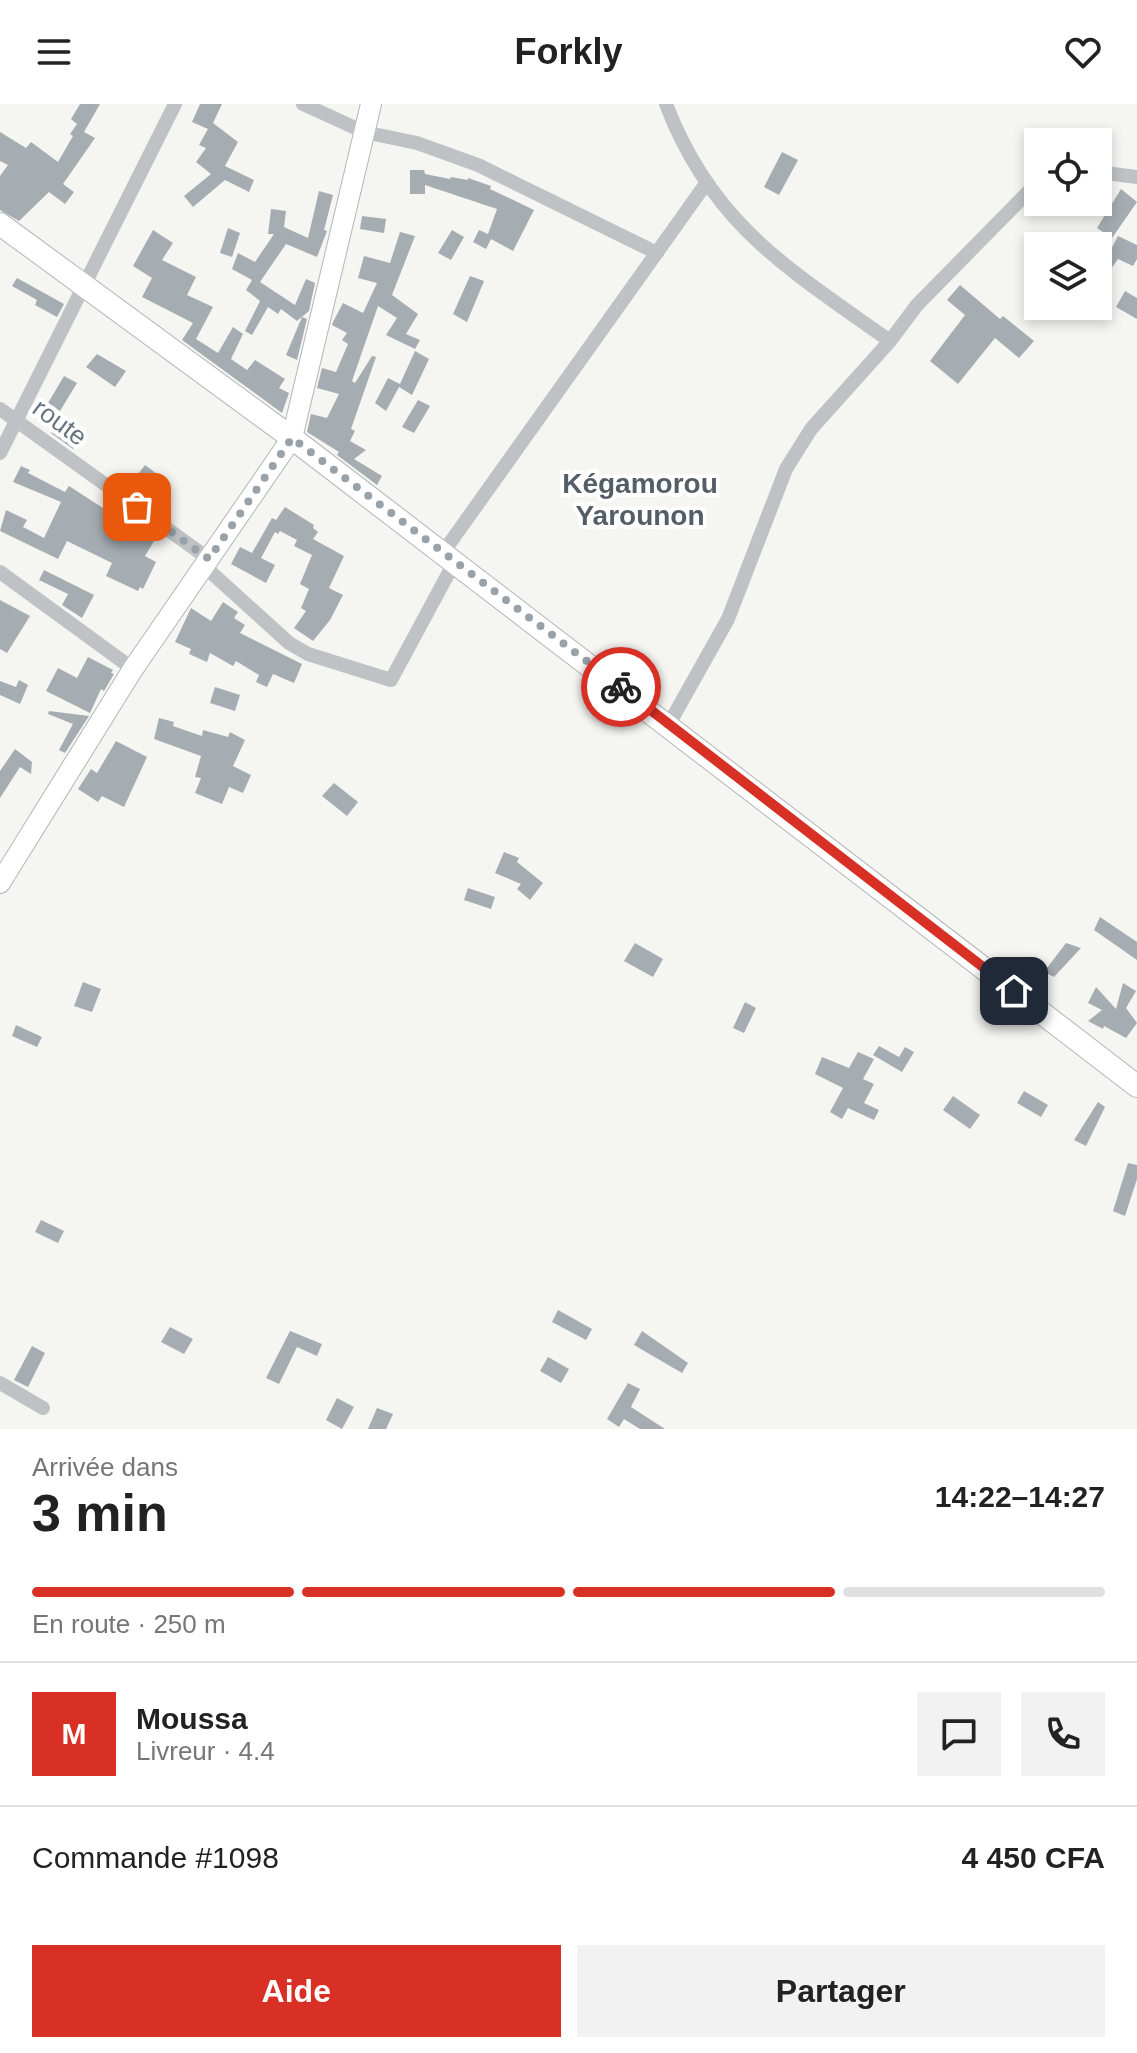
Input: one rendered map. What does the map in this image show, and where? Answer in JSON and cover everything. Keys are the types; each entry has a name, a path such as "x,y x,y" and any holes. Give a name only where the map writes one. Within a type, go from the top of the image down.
{"main road":[{"path":"0,224 292,438 669,724 1137,1086"}],"street":[{"path":"0,453 175,104"},
{"path":"303,104 364,132 417,143 478,165 657,253"},
{"path":"0,883 133,669 292,438 371,104"},
{"path":"666,104 681,145 705,185 776,259 890,341"},
{"path":"1112,174 1137,177"},
{"path":"448,559 705,185"},
{"path":"669,724 728,619 786,469 811,429 890,341 917,305 1024,196"},
{"name":"route","path":"0,409 206,562 289,643 308,654 391,680 448,559"},
{"path":"0,572 133,669"},
{"path":"0,1383 43,1408"}],"building":[{"path":"80,104 100,104 84,132 95,138 63,184 74,192 65,204 49,192 19,221 0,210 0,176 8,165 0,161 0,132 26,148 31,142 58,162 73,136 70,134 77,124 71,119"},
{"path":"200,104 222,104 213,123 238,142 225,166 254,180 249,192 225,180 193,207 184,196 211,174 196,162 206,148 199,145 208,129 192,122"},
{"path":"782,152 798,160 779,195 764,187"},
{"path":"410,170 424,170 425,174 450,179 468,178 491,186 490,189 534,210 513,251 491,239 486,249 473,242 479,230 488,234 497,209 425,185 425,194 410,194"},
{"path":"1121,189 1137,202 1112,238 1112,232 1097,228 1104,216 1112,216 1112,204"},
{"path":"319,191 333,195 324,230 327,231 317,257 286,244 260,282 295,305 306,279 315,283 309,311 297,321 281,309 278,314 268,307 252,335 245,331 260,301 246,290 252,280 232,269 238,253 255,262 274,234 268,234 271,209 286,211 284,227 308,238"},
{"path":"362,216 386,219 384,233 360,229"},
{"path":"228,228 240,233 232,257 220,253"},
{"path":"153,230 173,243 162,260 196,277 187,295 213,307 196,339 218,353 233,327 243,334 231,359 247,370 255,360 285,379 279,388 289,393 282,413 182,340 193,323 142,297 152,278 133,266"},
{"path":"452,230 464,237 451,260 438,253"},
{"path":"400,232 415,236 392,295 418,314 406,334 420,340 415,349 386,335 397,318 378,306 352,381 355,383 372,356 376,357 351,429 355,431 350,441 366,450 354,459 382,476 377,485 337,455 339,452 307,432 311,414 327,418 339,394 317,388 322,368 336,372 348,344 342,340 347,333 332,325 333,322 343,303 363,313 377,283 358,278 364,256 390,263"},
{"path":"1118,236 1137,245 1137,259 1133,266 1118,259 1112,267 1112,248"},
{"path":"470,276 484,281 467,322 453,314"},
{"path":"17,278 64,304 57,317 35,305 37,300 12,286"},
{"path":"960,285 1000,319 1003,316 1034,341 1019,358 995,338 958,384 930,361 965,315 947,300"},
{"path":"1125,291 1137,298 1137,319 1116,307"},
{"path":"302,317 307,319 297,360 286,355"},
{"path":"415,351 429,359 412,395 399,387 386,411 375,403 388,378 400,384"},
{"path":"97,354 126,371 115,387 86,367"},
{"path":"64,376 77,383 60,411 48,403"},
{"path":"418,400 430,406 414,433 402,427"},
{"path":"58,422 81,436 73,449 51,433"},
{"path":"145,465 165,480 156,492 136,477"},
{"path":"21,466 30,470 28,473 65,492 69,486 154,541 145,556 156,562 143,589 140,587 138,591 106,576 112,563 67,541 58,559 0,531 6,510 27,520 23,527 44,538 61,502 13,482"},
{"path":"285,507 314,525 318,532 313,539 344,556 329,588 343,595 330,620 313,641 294,628 306,611 301,608 309,589 300,584 312,555 294,546 297,540 280,531 278,534 275,532 261,558 275,565 266,583 231,564 240,547 252,553 272,518 276,520"},
{"path":"44,570 94,595 82,618 62,605 68,594 39,580"},
{"path":"0,600 30,616 7,653 0,649"},
{"path":"223,602 238,612 234,618 245,625 240,633 302,664 294,683 273,674 267,687 256,682 259,675 236,661 233,666 210,653 207,662 189,654 191,649 175,642 191,608 211,621"},
{"path":"88,657 113,670 111,673 114,674 104,691 101,689 90,713 46,691 58,668 77,678"},
{"path":"19,680 28,685 20,704 0,695 0,681 16,687"},
{"path":"215,687 240,695 235,711 210,703"},
{"path":"49,711 89,716 65,753 59,750 73,724 48,714"},
{"path":"159,718 202,736 203,730 228,737 230,732 245,740 233,766 251,775 243,793 229,787 222,804 195,793 201,778 195,777 201,756 154,739"},
{"path":"116,741 147,757 124,807 102,796 98,802 78,789 91,769 97,773"},
{"path":"15,749 32,762 31,774 20,767 0,798 0,771"},
{"path":"334,783 358,802 347,816 322,796"},
{"path":"504,852 519,858 517,862 543,883 530,900 517,889 521,884 495,873"},
{"path":"468,888 495,897 491,909 464,900"},
{"path":"1100,917 1137,942 1137,960 1094,930"},
{"path":"635,943 663,959 653,977 624,961"},
{"path":"1066,943 1081,948 1054,977 1044,972"},
{"path":"83,982 101,989 92,1012 74,1006"},
{"path":"1123,983 1136,991 1126,1008 1137,1023 1126,1038 1088,1021 1102,1010 1088,1003 1096,987 1116,1009"},
{"path":"745,1002 756,1008 744,1033 733,1028"},
{"path":"16,1025 42,1037 37,1047 12,1036"},
{"path":"879,1046 899,1057 905,1047 914,1052 902,1072 873,1055"},
{"path":"858,1052 874,1059 863,1079 874,1084 864,1103 879,1110 874,1120 848,1108 842,1119 830,1112 843,1088 815,1074 822,1057 849,1068"},
{"path":"1024,1091 1048,1105 1041,1117 1017,1103"},
{"path":"953,1096 980,1115 970,1129 943,1110"},
{"path":"1098,1102 1105,1107 1086,1146 1074,1140"},
{"path":"1128,1163 1137,1165 1137,1179 1125,1216 1113,1211"},
{"path":"41,1220 64,1231 58,1243 35,1232"},
{"path":"558,1310 592,1329 586,1340 552,1322"},
{"path":"170,1327 193,1339 184,1354 161,1342"},
{"path":"290,1331 322,1344 317,1356 297,1347 279,1384 266,1378"},
{"path":"642,1331 688,1363 682,1373 634,1345"},
{"path":"32,1346 45,1353 28,1387 14,1380"},
{"path":"548,1357 569,1369 561,1383 540,1371"},
{"path":"628,1383 640,1389 631,1407 665,1429 640,1429 624,1419 619,1427 607,1419"},
{"path":"337,1398 354,1407 342,1429 326,1420"},
{"path":"377,1408 393,1414 386,1429 368,1429"}],"way so far":[{"path":"137,507 209,559 292,438 621,687"}],"district":[{"name":"Kégamorou Yarounon","path":"640,499"}],"route":[{"path":"621,687 1014,991"}]}
